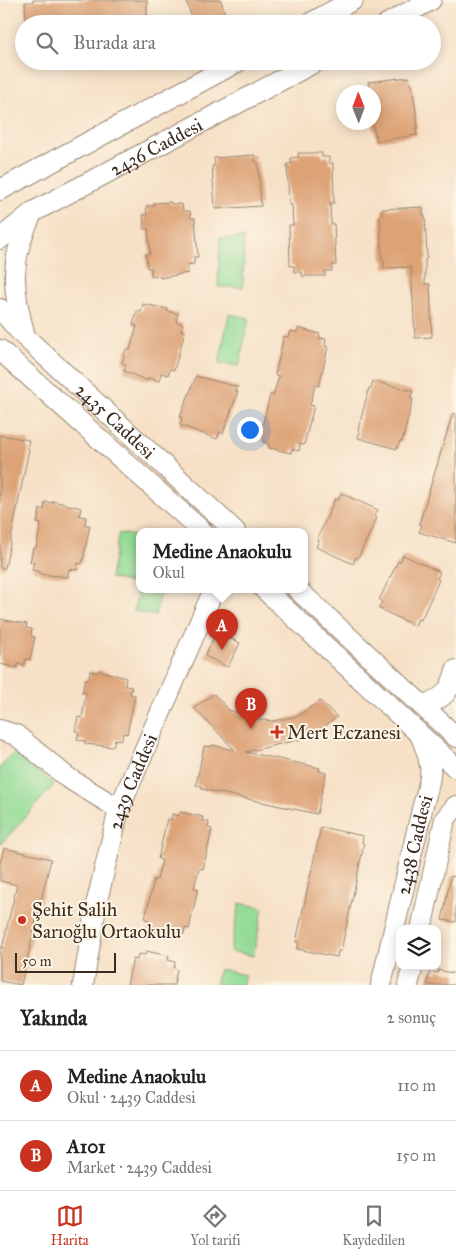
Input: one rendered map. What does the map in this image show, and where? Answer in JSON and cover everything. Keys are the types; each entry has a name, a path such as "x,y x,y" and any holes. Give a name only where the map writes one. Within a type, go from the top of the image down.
{"street":[{"path":"326,15 353,0"},
{"path":"403,15 431,0"},
{"name":"2436 Caddesi","path":"0,190 222,70"},
{"name":"2436 Caddesi","path":"0,239 33,212 300,70"},
{"path":"25,337 17,310 14,276 19,240 33,212"},
{"name":"2435 Caddesi","path":"0,309 25,337 232,528"},
{"name":"2435 Caddesi","path":"0,350 199,528"},
{"name":"2439 Caddesi","path":"83,985 97,901 119,809 212,593"},
{"path":"268,593 456,768"},
{"path":"301,593 456,737"},
{"path":"422,705 436,701 448,692 456,670"},
{"path":"0,730 16,735 68,778 119,809"},
{"name":"2438 Caddesi","path":"380,985 423,805 432,778 432,764 420,735"},
{"name":"2438 Caddesi","path":"422,925 445,820 456,806"},
{"path":"408,985 412,970"}],"green space":[{"path":"220,238 244,238 243,287 218,287"},
{"path":"229,314 249,318 239,366 219,363"},
{"path":"119,533 136,536 136,554 131,583 110,578"},
{"path":"137,593 160,593 155,616 134,611"},
{"path":"16,751 54,785 0,845 0,768"},
{"path":"240,903 263,908 253,956 230,951"},
{"path":"219,969 245,975 242,985 215,985"}],"building":[{"path":"33,0 147,0 147,15 26,15 25,2 33,2"},
{"path":"186,0 221,0 225,15 191,15"},
{"path":"409,77 410,84 412,84 418,127 416,128 417,135 377,141 374,130 381,130 381,85 369,85 368,82"},
{"path":"298,153 322,153 322,157 329,157 329,163 333,163 334,203 330,203 331,224 334,224 336,265 332,265 332,271 325,271 325,276 302,276 302,272 294,272 294,266 290,266 289,225 293,225 292,205 289,205 287,164 291,164 291,158 299,157"},
{"path":"255,155 255,162 258,162 261,206 215,209 212,166 215,165 214,158"},
{"path":"171,202 171,204 182,204 183,211 190,211 191,218 195,218 198,257 194,257 194,264 187,265 188,273 160,278 159,275 151,276 151,268 147,268 146,254 150,254 148,229 144,229 143,215 147,214 146,206 154,206 154,203"},
{"path":"423,207 427,258 425,259 425,284 430,284 432,337 415,338 411,267 384,268 380,216 382,216 382,209"},
{"path":"143,304 168,309 167,311 178,314 176,322 183,324 181,330 185,332 174,370 170,369 168,375 161,373 159,381 148,378 148,381 124,371 126,364 122,363 126,349 130,350 137,326 133,325 137,311 141,312"},
{"path":"298,328 320,334 319,338 326,339 325,346 328,347 319,386 315,385 310,405 314,406 304,445 300,444 299,451 292,449 291,453 269,448 269,444 263,442 264,436 260,435 270,395 273,396 279,376 275,375 284,336 288,337 290,331 297,332"},
{"path":"196,376 238,387 236,391 238,392 223,433 220,432 217,439 180,425 182,418 180,417"},
{"path":"373,381 413,391 410,399 413,399 402,442 400,441 397,449 358,438 360,431 358,430 369,388 371,388"},
{"path":"453,413 456,414 456,543 419,532 422,525 419,524"},
{"path":"0,435 29,440 27,448 29,449 5,568 0,568"},
{"path":"341,493 378,510 374,517 377,518 358,558 356,557 353,564 316,547 319,540 317,539 335,499 338,500"},
{"path":"53,501 81,508 79,516 86,517 85,525 90,525 82,564 78,563 77,570 69,569 68,577 40,574 40,572 32,570 34,562 30,562 33,548 36,548 41,524 37,523 40,509 44,510 45,502 53,503"},
{"path":"403,555 440,572 437,579 439,580 421,620 418,619 415,626 378,608 382,602 379,600 398,561 400,562"},
{"path":"0,619 27,624 26,628 32,629 31,636 35,637 30,660 26,659 24,666 18,664 17,668 0,664"},
{"path":"216,632 240,643 228,667 205,656"},
{"path":"98,670 126,678 125,686 132,687 130,694 135,695 127,734 123,733 122,740 115,739 113,747 85,744 85,741 77,740 79,732 75,731 78,717 82,718 86,693 82,693 85,679 89,679 90,671 98,673"},
{"path":"214,694 229,710 254,719 273,721 298,716 320,701 337,717 310,737 246,752 320,768 319,771 326,773 317,814 202,789 202,786 196,785 204,746 211,747 212,745 235,750 194,708"},
{"path":"180,812 203,817 202,821 209,822 208,828 212,829 203,869 199,868 194,888 198,889 189,929 185,928 184,934 177,933 176,936 153,931 154,927 147,926 149,920 145,919 154,879 157,880 162,860 158,859 167,819 171,820 172,814 179,816"},
{"path":"321,827 363,836 362,843 364,844 341,951 338,951 337,957 297,949 299,942 296,942"},
{"path":"4,848 51,859 21,985 0,981 0,947 2,948 17,885 0,881 0,863"},
{"path":"451,876 456,877 456,922 442,920"},
{"path":"146,951 169,956 168,960 175,962 174,968 177,969 174,985 127,985 133,959 137,960 138,954 145,955"},
{"path":"438,970 456,974 456,985 427,985 430,971 438,973"}],"place":[{"name":"Medine Anaokulu","path":"222,650"},
{"name":"A101","path":"251,729"},
{"name":"Mert Eczanesi","path":"277,732"},
{"name":"Şehit Salih Sarıoğlu Ortaokulu","path":"22,920"}]}
